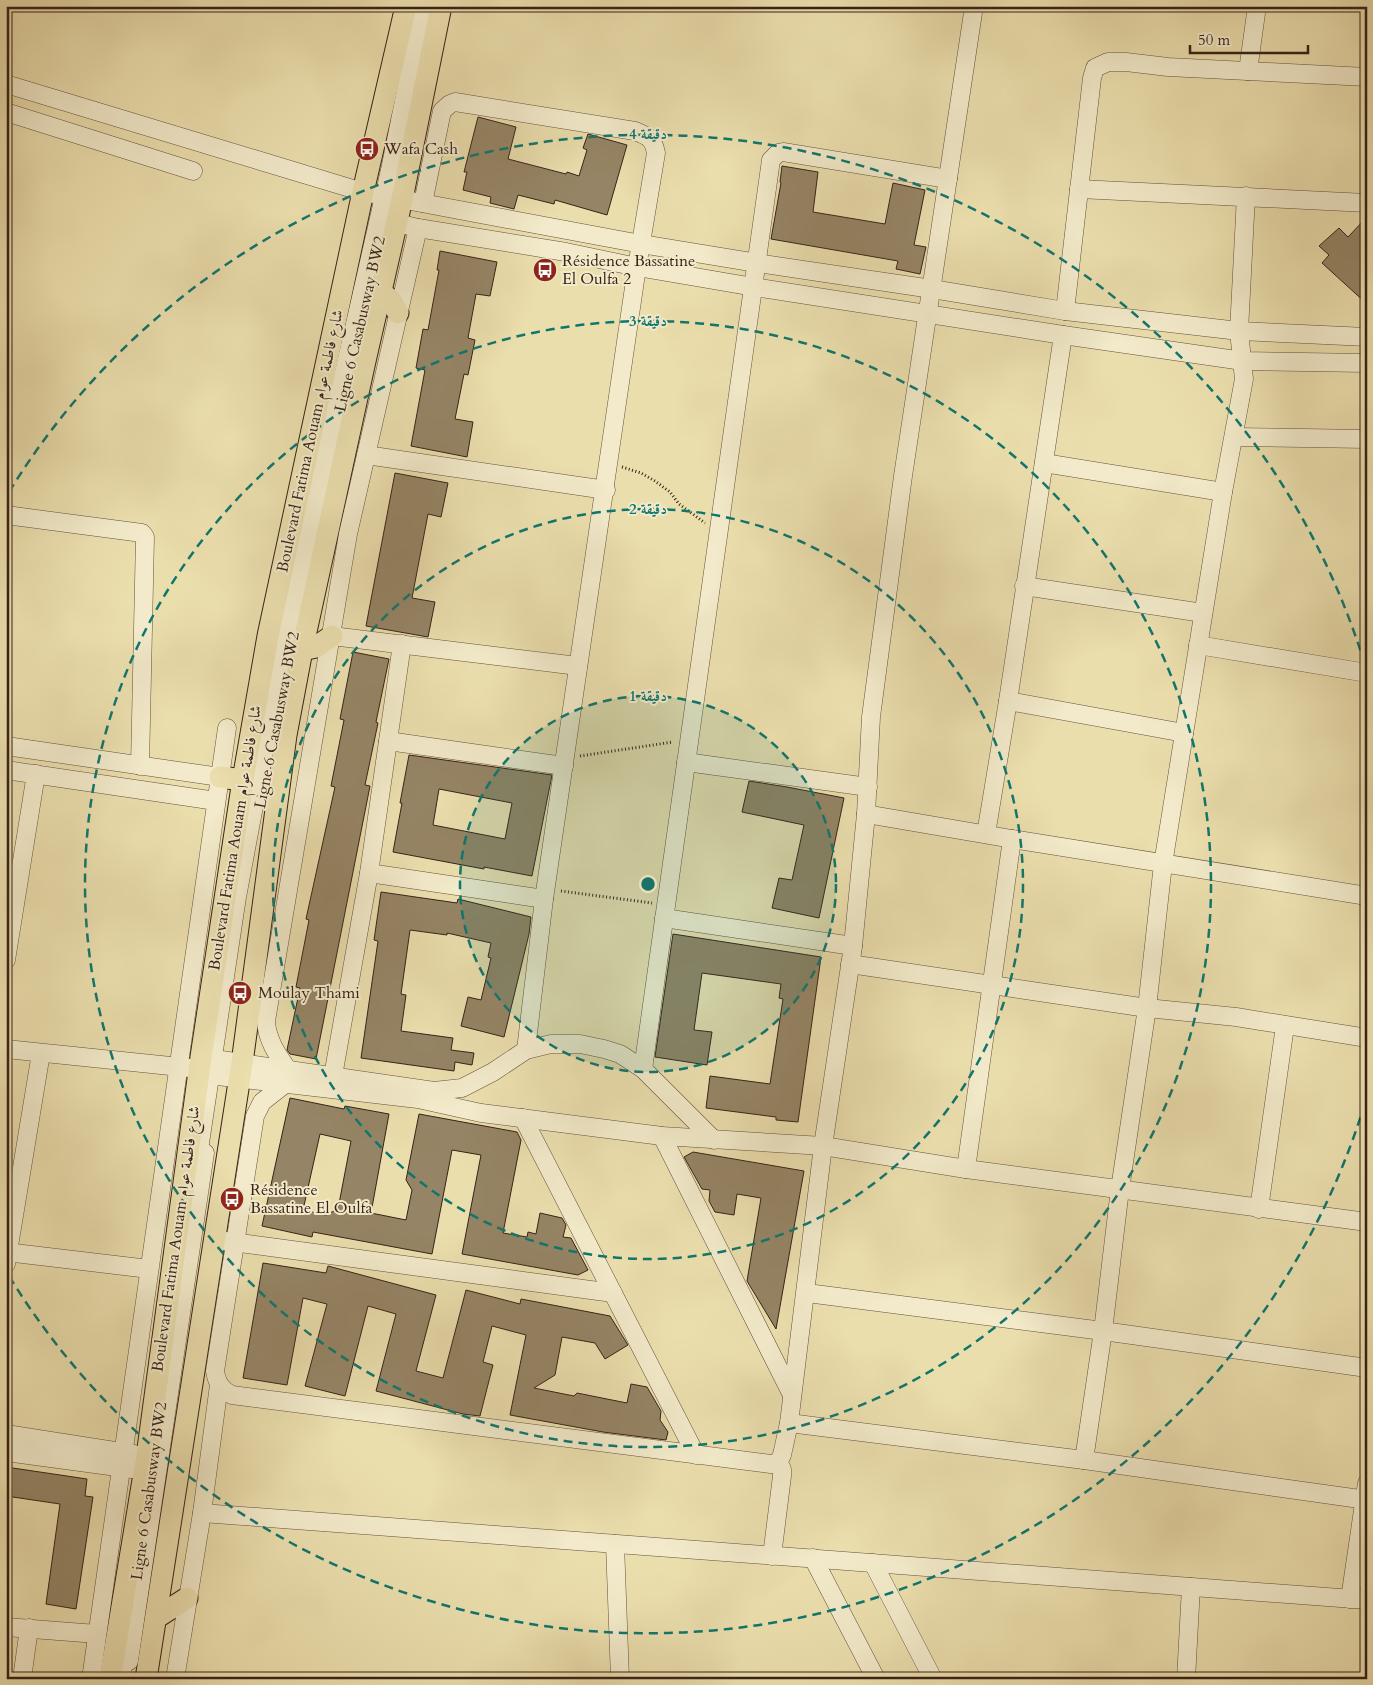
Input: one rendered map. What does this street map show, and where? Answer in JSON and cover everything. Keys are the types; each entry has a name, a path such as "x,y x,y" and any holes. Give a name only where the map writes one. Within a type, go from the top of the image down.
{"main road":[{"name":"Boulevard Fatima Aouam شارع فاطمة عوام","path":"110,1679 208,1067 243,780 268,636 362,192 406,6"},
{"path":"146,1679 241,1071 286,735 302,650 380,292 386,220 400,199 441,6"},
{"path":"380,292 390,299 398,313"},
{"path":"302,650 316,647 332,636"},
{"path":"220,777 243,780"},
{"path":"156,1618 187,1598"}],"street":[{"path":"400,199 423,6"},
{"path":"400,199 429,6"},
{"path":"778,1463 782,1456 790,1423 792,1395 807,1293 823,1146 853,946 866,814 874,698 903,476 974,6"},
{"path":"1248,72 1257,6"},
{"path":"1065,311 1091,87 1095,68 1108,62 1126,62 1168,67 1248,72 1367,77"},
{"path":"6,84 362,192 641,244 757,264 932,289 1065,311 1239,331 1367,337"},
{"path":"28,119 35,92"},
{"path":"400,199 442,111 450,104 460,103 635,131 648,136 654,142 656,153 637,267 610,464 564,762 545,894 526,1050"},
{"path":"6,112 194,171"},
{"path":"643,1069 771,160 778,153 783,152 948,179"},
{"path":"1079,189 1367,203"},
{"path":"1084,1460 1103,1331 1120,1189 1147,1008 1163,864 1223,492 1244,379 1239,331 1246,196"},
{"path":"358,215 418,228 566,252 637,267 754,287 1063,335 1243,361 1367,363"},
{"name":"Ligne 6 Casabusway BW2","path":"121,1679 208,1067 244,896 286,662 344,396 386,220"},
{"path":"286,1077 266,1029 266,1021 348,534 418,228"},
{"path":"986,834 1063,335"},
{"path":"1234,437 1367,439"},
{"path":"366,455 606,490"},
{"path":"1044,463 1223,492"},
{"path":"6,514 142,533 145,537 140,766"},
{"path":"1024,586 1203,613"},
{"path":"332,636 578,666"},
{"path":"333,1076 369,873 402,644"},
{"path":"1198,645 1367,673"},
{"path":"1008,701 1184,733"},
{"path":"91,1679 226,728"},
{"path":"388,741 564,762"},
{"path":"6,746 220,777"},
{"path":"686,762 868,787"},
{"path":"6,770 216,801"},
{"path":"6,960 36,774"},
{"path":"866,814 1367,896"},
{"path":"966,1169 1012,839"},
{"path":"369,873 545,894"},
{"path":"664,912 853,946"},
{"path":"850,964 1147,1008 1236,1017 1367,1038"},
{"path":"1259,1209 1285,1026"},
{"path":"714,1140 643,1069 620,1054 580,1044 551,1044 526,1050 494,1072 462,1088 448,1091 434,1091 333,1076 286,1077 262,1102 255,1116 214,1372 219,1385 224,1391 232,1395 771,1464 778,1463"},
{"path":"6,1049 40,1054 241,1071 418,1099 481,1113 662,1136 823,1146 966,1169 1367,1222"},
{"path":"40,1054 7,1256 149,1269"},
{"name":"Ligne 6 Casabusway BW2","path":"127,1679 208,1067"},
{"path":"523,1118 696,1454"},
{"path":"662,1136 792,1395"},
{"path":"214,1240 613,1293"},
{"path":"807,1293 1103,1331 1367,1368"},
{"path":"175,1679 202,1513 219,1385"},
{"path":"202,1513 1358,1600 1366,1494 790,1423"},
{"path":"6,1434 122,1460"},
{"path":"6,1452 146,1463"},
{"path":"772,1556 782,1476 782,1469 778,1463"},
{"path":"615,1544 620,1679"},
{"path":"813,1558 876,1679"},
{"path":"874,1563 934,1679"},
{"path":"1186,1679 1191,1587"},
{"path":"6,1628 29,1628 97,1634"},
{"path":"22,1679 29,1628"}],"path":[{"path":"610,464 641,473 655,481 670,492 679,504 719,533"},
{"path":"564,762 689,739"},
{"path":"545,894 664,912"}],"building":[{"path":"478,117 516,127 508,159 566,174 567,172 579,176 587,150 583,148 588,134 627,145 607,215 555,200 554,204 518,195 514,209 490,203 491,197 463,190 467,172 464,172"},
{"path":"782,166 818,172 813,212 885,224 893,183 925,190 914,245 926,247 920,274 896,269 898,261 771,239 781,183"},
{"path":"1367,217 1367,304 1322,263 1329,255 1319,246 1339,228 1348,237"},
{"path":"440,251 497,262 490,296 476,294 468,338 475,340 468,375 464,374 455,419 473,422 467,457 411,446 425,370 416,368 423,329 428,330 439,270 437,270"},
{"path":"395,473 448,483 441,517 428,514 412,598 435,602 428,637 366,626"},
{"path":"353,652 389,659 365,785 370,786 316,1059 290,1054 287,1050 300,988 296,987 309,920 306,919 335,787 331,786 344,720 340,719"},
{"path":"409,755 552,775 532,876 393,852 402,803 400,803","holes":["439,789 512,803 505,839 433,825"]},
{"path":"749,781 844,798 819,918 772,908 779,878 792,880 804,825 742,812"},
{"path":"381,892 457,903 458,899 531,917 529,934 504,1037 461,1026 468,997 481,1000 491,958 488,957 491,943 447,933 447,935 410,930 401,994 406,995 401,1031 453,1038 451,1050 474,1053 472,1065 455,1062 454,1071 361,1058 378,941 374,940"},
{"path":"673,934 821,957 798,1122 776,1120 776,1117 706,1108 710,1076 770,1084 783,999 779,998 781,984 702,973 694,1030 712,1032 707,1065 655,1057"},
{"path":"290,1098 344,1109 345,1106 389,1114 371,1213 406,1220 412,1190 406,1180 419,1114 517,1132 521,1140 503,1233 527,1237 528,1232 536,1234 540,1213 562,1218 566,1225 563,1237 571,1238 588,1270 578,1275 462,1254 481,1155 452,1150 432,1254 313,1232 312,1237 262,1226","holes":["320,1134 351,1141 338,1209 326,1215 303,1210"]},
{"path":"693,1152 804,1171 776,1329 747,1281 761,1198 737,1194 734,1215 715,1212 709,1201 710,1190 702,1189 684,1157"},
{"path":"263,1263 326,1273 328,1266 436,1295 416,1371 443,1378 466,1290 520,1304 521,1299 610,1316 628,1345 605,1359 595,1343 562,1337 555,1375 534,1388 574,1396 577,1393 627,1403 631,1384 647,1387 661,1411 660,1420 668,1432 666,1440 603,1432 510,1415 526,1335 492,1326 483,1362 493,1365 480,1416 463,1414 376,1391 396,1314 368,1306 345,1396 305,1386 327,1304 303,1298 287,1385 243,1378"},
{"path":"6,1467 87,1479 85,1496 93,1497 76,1609 46,1604 60,1504 6,1496"}],"place":[{"name":"Wafa Cash","path":"367,149"},
{"name":"Résidence Bassatine El Oulfa 2","path":"545,270"},
{"name":"Moulay Thami","path":"240,993"},
{"name":"Résidence Bassatine El Oulfa","path":"232,1199"}]}
